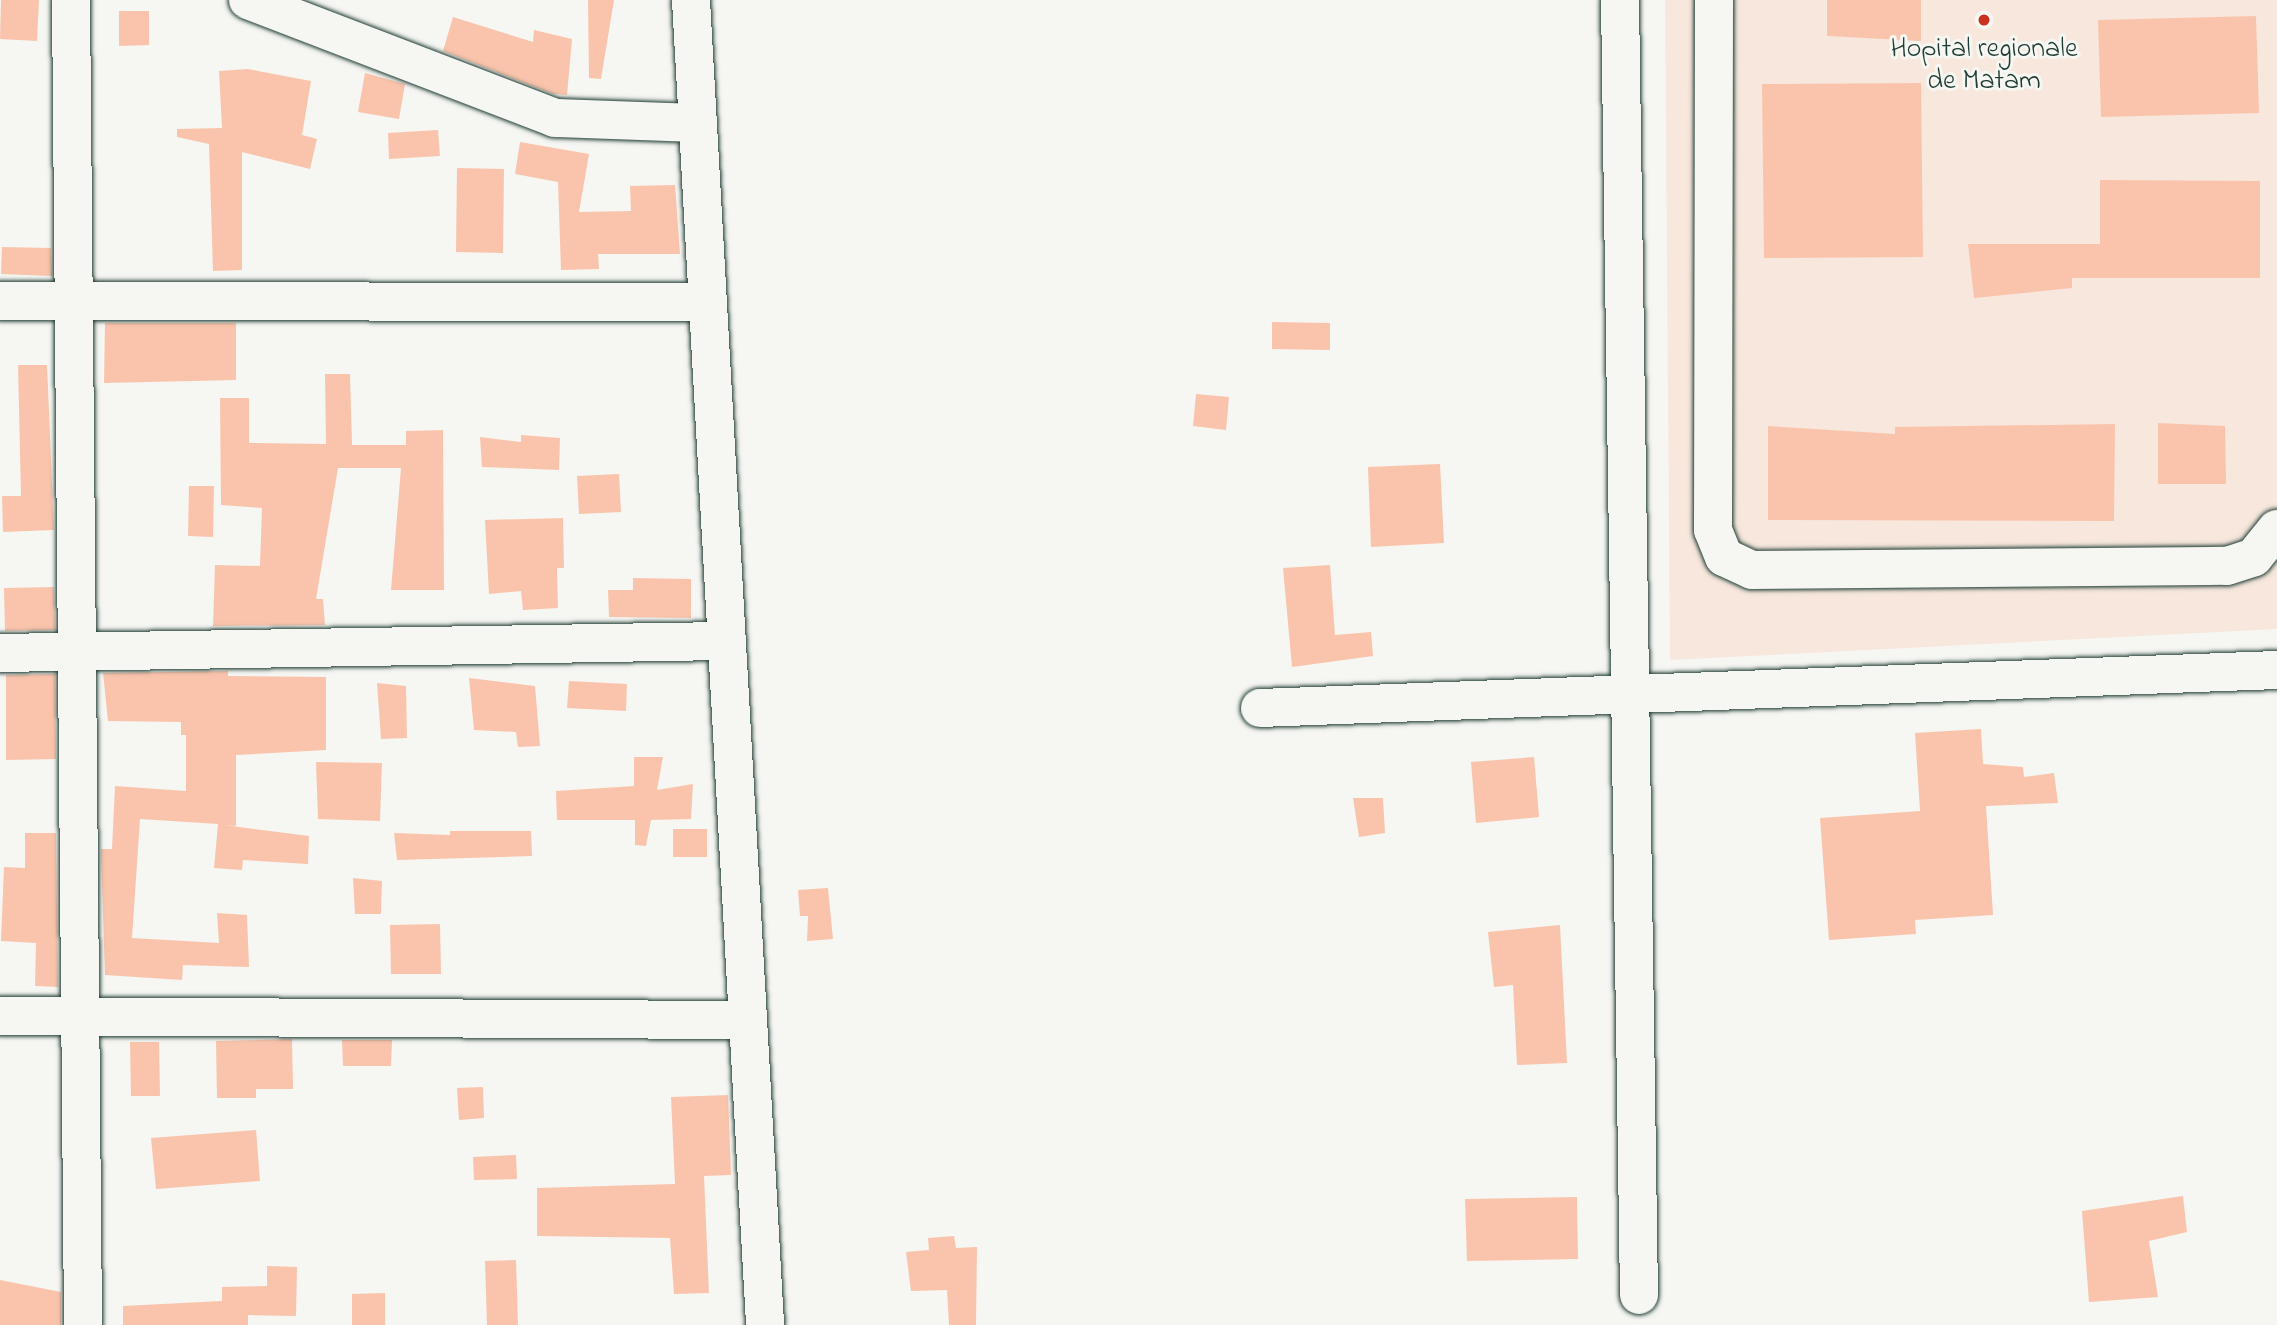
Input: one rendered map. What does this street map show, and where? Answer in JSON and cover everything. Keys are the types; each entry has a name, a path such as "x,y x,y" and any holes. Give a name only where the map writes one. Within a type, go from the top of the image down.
{"street":[{"path":"71,0 83,1325"},
{"path":"248,0 555,118 698,123"},
{"path":"691,0 765,1325"},
{"path":"1620,0 1639,1295"},
{"path":"1714,0 1713,530 1724,557 1752,570 2227,566 2254,557 2277,529"},
{"path":"0,301 708,302"},
{"path":"0,653 727,641"},
{"path":"1259,708 2277,670"},
{"path":"0,1016 748,1020"}],"shaded area":[{"path":"1665,0 2277,0 2277,629 1670,660"}],"building":[{"path":"1,0 39,0 37,41 0,39"},
{"path":"588,0 614,0 601,79 589,78"},
{"path":"1827,0 1921,0 1921,41 1827,36"},
{"path":"119,11 149,11 149,45 119,46"},
{"path":"2256,16 2259,113 2101,117 2098,20"},
{"path":"453,17 533,42 534,30 572,39 567,95 553,94 443,51"},
{"path":"248,69 311,81 302,135 317,139 310,169 242,152 242,270 213,271 209,144 177,137 177,129 222,128 219,71"},
{"path":"365,73 405,84 399,119 358,112"},
{"path":"1921,83 1923,257 1764,258 1762,84"},
{"path":"438,130 440,156 389,159 388,133"},
{"path":"520,142 589,154 579,212 631,211 630,186 675,185 680,254 598,254 599,269 561,270 558,182 515,174"},
{"path":"457,168 504,169 503,253 456,252"},
{"path":"2100,180 2260,181 2260,278 2072,278 2072,288 1974,298 1968,244 2100,244"},
{"path":"2,247 51,248 52,276 1,274"},
{"path":"1272,322 1330,323 1330,350 1272,349"},
{"path":"105,323 236,323 236,380 104,383"},
{"path":"18,365 47,365 54,530 3,532 2,496 21,496"},
{"path":"325,374 350,374 352,445 406,445 406,431 443,430 444,590 391,590 401,468 338,468 316,599 323,599 325,625 213,626 215,565 260,566 262,508 221,505 220,398 249,398 249,443 326,444"},
{"path":"1196,394 1229,397 1226,430 1193,426"},
{"path":"2158,423 2225,426 2226,484 2158,484"},
{"path":"2115,424 2114,521 1768,520 1768,426 1895,434 1895,427"},
{"path":"521,435 560,438 559,470 482,467 480,437 521,442"},
{"path":"1440,464 1444,543 1371,547 1368,467"},
{"path":"619,474 621,512 579,514 577,476"},
{"path":"189,486 214,486 213,537 188,536"},
{"path":"563,518 564,568 557,568 558,608 523,610 521,591 489,594 485,520"},
{"path":"1330,565 1335,635 1371,632 1373,656 1292,667 1283,568"},
{"path":"633,578 691,579 691,618 609,617 608,590 633,590"},
{"path":"54,587 55,630 5,631 4,588"},
{"path":"228,671 228,676 326,677 326,750 236,755 236,826 224,825 309,836 308,864 243,860 242,870 214,868 218,824 140,819 132,938 219,943 217,913 247,915 249,967 183,965 182,980 105,975 101,849 112,849 115,786 186,791 186,735 181,735 181,722 108,721 103,673"},
{"path":"55,674 56,759 6,760 6,675"},
{"path":"469,678 535,686 540,746 518,747 516,732 474,730"},
{"path":"569,681 627,684 626,711 567,708"},
{"path":"377,683 406,686 407,738 381,739"},
{"path":"1981,729 1983,764 2023,767 2024,777 2054,773 2058,803 1986,806 1993,915 1915,920 1916,934 1829,940 1820,818 1920,811 1915,733"},
{"path":"634,757 663,757 657,790 693,784 691,819 651,820 646,846 635,845 635,820 557,820 556,791 634,786"},
{"path":"1534,757 1539,817 1476,823 1471,762"},
{"path":"316,762 382,763 380,821 318,819"},
{"path":"1353,798 1383,798 1385,833 1359,837"},
{"path":"673,829 707,829 707,857 673,857"},
{"path":"450,831 531,831 532,856 397,860 394,833 450,835"},
{"path":"25,833 56,833 58,987 35,986 36,943 1,941 4,867 25,868"},
{"path":"353,878 382,881 381,914 355,914"},
{"path":"828,888 833,939 807,941 808,916 800,916 798,890"},
{"path":"440,924 441,974 391,974 390,925"},
{"path":"1560,925 1567,1063 1517,1065 1513,985 1494,987 1488,932"},
{"path":"292,1039 293,1089 256,1089 256,1098 217,1098 216,1041"},
{"path":"342,1040 392,1040 391,1066 343,1066"},
{"path":"130,1042 159,1042 160,1096 131,1096"},
{"path":"483,1087 484,1118 459,1120 457,1088"},
{"path":"728,1095 731,1175 704,1176 709,1293 674,1294 670,1238 537,1236 537,1188 675,1184 671,1097"},
{"path":"256,1130 260,1181 156,1189 151,1138"},
{"path":"516,1155 517,1179 474,1180 473,1157"},
{"path":"2183,1196 2187,1232 2149,1241 2158,1297 2089,1302 2082,1211"},
{"path":"1577,1197 1578,1259 1467,1261 1465,1199"},
{"path":"954,1236 956,1248 977,1247 976,1325 949,1325 947,1290 911,1291 906,1252 929,1250 928,1238"},
{"path":"516,1260 518,1325 487,1325 485,1261"},
{"path":"267,1266 297,1267 296,1316 248,1315 248,1325 123,1325 123,1306 222,1301 222,1287 267,1286"},
{"path":"0,1280 61,1292 61,1325 0,1325"},
{"path":"385,1293 385,1325 352,1325 352,1294"}],"place":[{"name":"Hopital regionale de Matam","path":"1984,20"}]}
